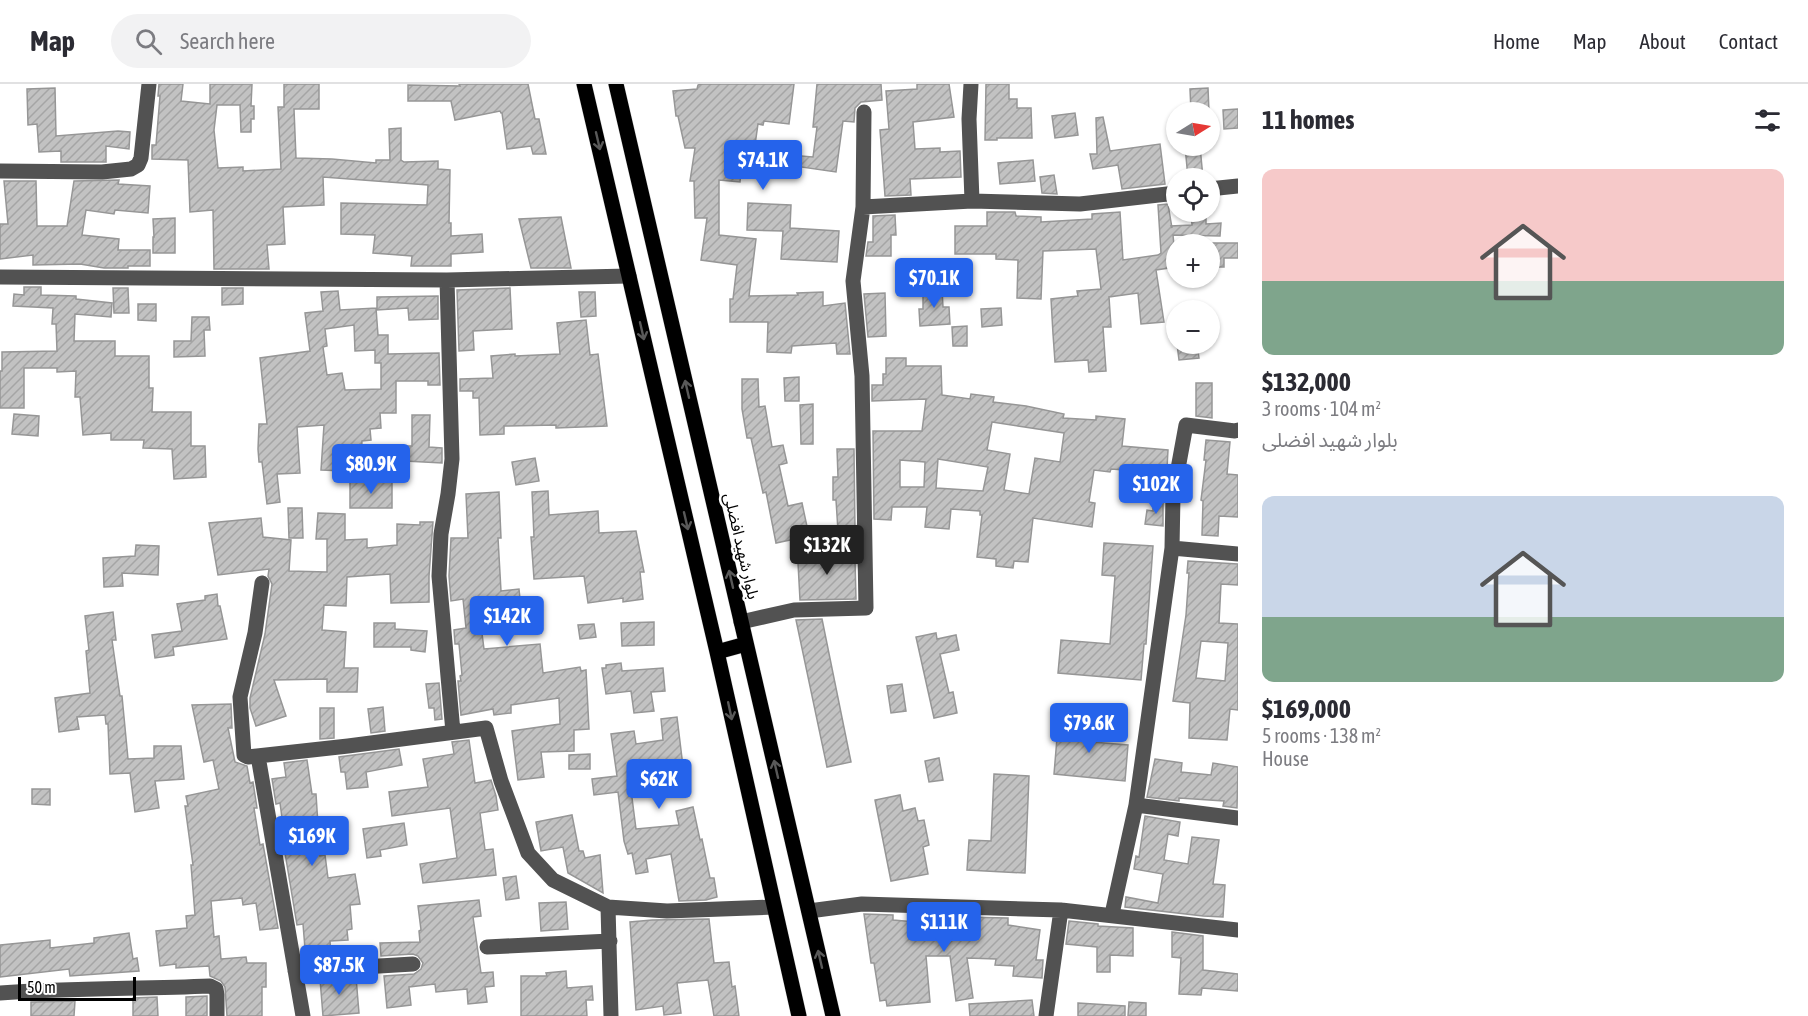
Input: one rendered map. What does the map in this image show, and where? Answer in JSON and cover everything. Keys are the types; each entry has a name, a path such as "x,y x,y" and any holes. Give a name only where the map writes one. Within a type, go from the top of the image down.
{"main road":[{"path":"584,84 717,652 799,1016"},
{"name":"بلوار شهید افضلی","path":"616,84 833,1016"},
{"path":"717,652 746,644"}],"street":[{"path":"0,171 102,172 131,169 138,165 141,158 149,84"},
{"path":"971,84 969,119 972,201"},
{"path":"741,622 794,610 867,608 862,375 853,281 863,207 864,112"},
{"path":"1220,188 1238,186"},
{"path":"863,207 972,201 1080,204 1166,194"},
{"path":"0,277 447,280 629,276"},
{"path":"447,280 452,459 441,534 439,576 453,732"},
{"path":"1112,914 1136,805 1172,549 1173,496 1186,425 1238,430"},
{"path":"1172,549 1238,554"},
{"path":"262,583 255,633 240,697 244,755 258,756 488,728 501,781 528,853 553,880 608,907 667,911 774,907"},
{"path":"258,756 303,1016"},
{"path":"1136,805 1238,818"},
{"path":"809,911 862,904 1061,909 1238,930"},
{"path":"608,907 611,1016"},
{"path":"1046,1016 1061,909"},
{"path":"487,947 610,941"},
{"path":"295,971 413,964"},
{"path":"0,993 51,989 210,986 216,988 217,1016"}],"building":[{"path":"159,84 183,84 181,101 210,104 210,84 252,84 251,106 254,106 254,119 251,119 251,132 241,132 240,105 217,105 214,130 218,168 243,167 243,171 281,169 278,107 284,107 284,84 319,84 319,109 294,109 296,158 376,163 376,160 390,160 389,129 401,128 401,160 404,162 438,161 438,169 450,170 449,223 451,223 451,236 482,234 483,252 451,254 451,266 411,266 412,256 373,253 375,235 341,234 341,203 427,205 428,185 323,177 324,205 283,207 285,244 267,245 269,269 214,269 213,210 190,212 188,160 152,159 152,145 156,145"},
{"path":"459,84 528,84 535,119 539,119 546,154 533,154 531,146 507,149 500,111 455,120 451,101 408,101 408,85 460,86"},
{"path":"701,84 794,84 789,124 764,121 763,125 758,124 754,152 813,157 817,127 813,127 817,84 881,84 882,100 861,102 855,108 854,122 843,121 836,172 795,166 795,170 758,167 757,174 741,172 740,182 719,180 719,235 756,239 749,296 823,292 823,306 845,303 850,354 837,354 836,343 792,346 791,353 767,352 768,322 730,322 730,299 733,299 737,265 701,260 707,218 695,218 694,181 690,181 695,148 685,148 678,116 676,116 673,91 697,89"},
{"path":"917,84 949,84 954,117 913,122 915,149 940,148 940,152 960,151 961,177 910,179 911,195 885,196 880,130 889,129 886,91 917,89"},
{"path":"986,84 1009,84 1009,99 1017,99 1017,108 1031,108 1032,138 985,140"},
{"path":"55,88 56,136 130,132 129,149 106,146 106,162 61,162 61,151 39,152 37,124 28,125 27,89"},
{"path":"1208,88 1209,102 1191,102 1190,89"},
{"path":"1238,109 1238,128 1224,129 1223,110"},
{"path":"1075,113 1078,135 1055,138 1052,116"},
{"path":"1103,117 1110,151 1160,144 1165,184 1122,189 1118,165 1093,169 1090,154 1097,154 1096,118"},
{"path":"1186,156 1201,156 1202,168 1187,168"},
{"path":"1033,160 1035,181 1000,184 998,163"},
{"path":"1054,175 1057,194 1042,193 1040,177"},
{"path":"119,180 118,184 150,186 148,213 115,210 114,214 86,210 82,235 119,239 118,250 150,250 150,266 104,268 80,264 33,265 33,255 0,259 0,224 8,224 4,181 36,181 37,226 67,226 74,181"},
{"path":"748,203 791,205 790,228 839,231 837,262 781,259 783,231 747,230"},
{"path":"1166,204 1166,222 1171,222 1172,226 1192,225 1192,222 1221,223 1220,236 1220,234 1166,234 1166,268 1156,270 1164,322 1141,324 1138,293 1109,297 1111,327 1103,327 1106,371 1089,372 1088,360 1055,362 1051,299 1078,296 1077,291 1101,289 1096,249 1043,251 1041,299 1017,298 1018,260 996,259 996,254 955,254 955,226 987,226 987,212 1015,212 1016,216 1041,217 1041,222 1092,219 1092,214 1120,212 1123,260 1158,255 1161,253 1158,205"},
{"path":"895,215 896,235 891,235 891,256 866,256 868,242 873,242 873,216"},
{"path":"561,217 571,268 531,268 519,219"},
{"path":"175,218 175,253 153,253 153,219"},
{"path":"1220,243 1238,243 1238,258 1224,258 1224,267 1220,267"},
{"path":"24,287 41,287 41,295 76,296 76,299 112,303 111,317 75,314 74,341 115,341 115,356 149,356 149,388 153,388 152,412 191,412 191,446 205,446 206,477 174,479 172,449 143,448 144,440 111,440 111,433 83,435 80,397 75,397 76,371 57,372 57,368 24,368 24,408 0,408 2,352 57,351 56,324 52,324 53,308 13,306 14,294 24,295"},
{"path":"113,288 128,288 129,313 114,313"},
{"path":"222,288 243,288 243,304 222,305"},
{"path":"510,288 512,329 473,331 474,350 459,351 457,290"},
{"path":"942,289 943,307 949,307 950,324 920,326 919,309 923,309 923,291"},
{"path":"338,291 340,310 376,308 378,335 388,335 388,354 439,353 440,385 428,385 428,381 396,381 396,413 380,413 381,428 370,429 371,440 362,441 360,477 346,476 346,471 321,470 324,425 297,427 300,473 277,474 280,502 267,504 262,462 259,462 258,449 259,424 267,424 260,358 310,351 305,313 323,311 321,292","holes":["354,325 355,351 375,350 375,363 381,363 381,389 345,390 342,373 327,375 323,347 327,346 325,329"]},
{"path":"579,292 595,292 596,316 581,317"},
{"path":"885,293 886,336 868,337 864,294"},
{"path":"438,296 438,319 409,320 408,308 377,310 377,297"},
{"path":"138,304 156,304 156,321 138,320"},
{"path":"1001,308 1002,325 982,327 981,309"},
{"path":"192,317 209,317 210,330 204,330 205,356 174,357 174,341 191,341"},
{"path":"586,320 590,355 598,354 607,426 556,428 556,425 504,426 504,434 480,435 479,398 473,398 473,391 460,391 460,379 493,378 491,356 560,354 557,323"},
{"path":"967,326 967,346 953,346 952,327"},
{"path":"1178,354 1198,354 1199,358 1179,360"},
{"path":"886,358 906,358 906,366 941,366 942,395 970,399 971,394 994,397 993,402 1064,414 1063,418 1096,420 1096,416 1125,419 1122,446 1168,450 1167,468 1137,466 1137,471 1094,470 1089,502 1095,503 1092,527 1033,518 1028,562 1014,561 1013,568 996,566 996,559 977,557 982,515 980,511 951,509 949,529 925,527 927,507 892,507 891,520 874,519 873,431 922,431 926,399 872,401 872,385 883,385 883,374 886,374","holes":["992,422 1064,433 1060,462 1035,458 1029,494 1004,490 1010,454 987,450","938,459 988,467 983,491 936,488","900,460 925,462 924,487 900,487"]},
{"path":"799,377 799,401 785,401 784,378"},
{"path":"742,379 758,379 759,407 765,406 772,447 783,445 787,463 779,465 788,506 802,503 809,536 776,543 766,492 763,493 751,438 747,438 742,409"},
{"path":"1196,383 1212,383 1212,418 1196,416"},
{"path":"813,404 813,444 801,444 800,405"},
{"path":"14,414 39,416 38,436 12,434"},
{"path":"412,415 430,415 429,447 442,448 442,463 405,461 406,446 412,446"},
{"path":"1206,440 1230,442 1227,474 1238,475 1238,517 1219,516 1218,536 1202,535 1203,501 1201,500"},
{"path":"837,449 854,449 855,530 838,531 836,500 833,500 833,477 838,477"},
{"path":"535,458 539,481 516,485 512,462"},
{"path":"350,481 392,482 392,508 350,508"},
{"path":"548,491 549,515 598,511 599,533 636,531 644,572 640,572 643,599 623,602 623,598 588,603 584,576 534,579 531,537 534,537 532,492"},
{"path":"499,492 501,538 498,538 501,591 519,589 521,609 508,611 508,607 479,610 484,649 540,644 543,673 580,667 581,671 586,670 589,729 574,730 574,751 541,752 544,777 518,780 512,731 560,724 559,698 511,705 511,713 494,715 493,709 461,715 458,681 461,681 460,676 462,675 459,644 455,644 454,630 466,628 463,599 451,601 449,576 451,538 468,538 466,494"},
{"path":"1153,502 1163,502 1163,526 1145,524 1147,510 1153,511"},
{"path":"288,508 302,508 303,538 289,538"},
{"path":"318,513 345,514 345,540 367,539 367,548 397,545 397,524 420,525 420,522 433,522 429,602 391,603 390,574 347,577 346,606 324,605 322,630 346,632 344,668 358,668 357,692 327,692 327,679 274,680 286,716 256,726 250,708 250,698 265,634 272,584 268,576 269,569 218,575 209,523 261,518 263,537 291,540 289,571 327,572 327,539 316,539"},
{"path":"836,541 838,561 855,560 856,599 800,600 798,563 817,562 815,543"},
{"path":"1104,543 1153,546 1141,680 1058,673 1061,640 1110,644 1115,576 1102,575"},
{"path":"136,545 159,546 158,575 122,573 123,586 104,587 103,558 135,556"},
{"path":"1188,561 1238,564 1238,585 1221,584 1219,623 1238,624 1238,710 1230,709 1227,740 1189,738 1190,703 1173,701 1186,615 1189,573 1187,573","holes":["1201,641 1228,643 1225,681 1196,678"]},
{"path":"217,594 227,639 173,647 174,655 155,658 152,635 182,631 177,604 205,600 205,596"},
{"path":"113,612 116,640 112,640 120,696 122,696 128,759 154,758 154,746 181,746 184,779 155,781 159,808 135,812 130,773 110,774 108,724 106,724 105,715 77,717 79,729 59,732 55,698 90,693 85,616"},
{"path":"822,619 851,762 827,767 796,620"},
{"path":"654,622 654,645 622,646 621,623"},
{"path":"374,623 395,623 395,629 427,631 425,652 411,650 411,647 374,647"},
{"path":"594,624 596,637 580,639 578,625"},
{"path":"936,633 937,639 956,635 959,650 940,654 949,693 953,692 957,713 934,718 916,637"},
{"path":"621,663 622,671 663,668 665,691 651,692 654,711 634,713 631,691 606,694 602,668 606,668 606,665"},
{"path":"439,683 442,719 435,720 434,708 429,708 426,684"},
{"path":"902,684 906,711 891,713 887,686"},
{"path":"231,704 232,728 228,728 235,762 247,766 250,783 253,782 257,808 254,808 260,845 263,844 278,928 260,930 256,903 243,905 242,898 211,901 214,937 219,936 221,959 246,957 247,963 266,963 266,987 262,987 262,1016 227,1016 225,987 221,981 210,976 209,966 176,968 176,964 160,966 156,931 187,928 186,916 195,915 186,796 219,789 213,760 204,762 192,705"},
{"path":"383,707 385,731 371,733 368,709"},
{"path":"320,708 334,708 334,738 320,739"},
{"path":"677,717 685,783 631,790 636,829 679,825 676,811 693,807 710,878 714,878 717,897 706,900 679,901 671,854 646,859 648,872 636,874 632,853 628,854 624,841 618,792 594,795 592,779 617,776 611,734 634,731 636,744 663,740 661,719"},
{"path":"1067,718 1094,720 1092,742 1128,745 1125,781 1054,774 1057,738 1066,739"},
{"path":"469,740 475,783 491,780 496,796 498,810 480,813 485,850 493,849 496,875 423,883 420,864 457,858 450,808 392,816 389,792 428,787 423,759 454,754 452,742"},
{"path":"399,749 402,765 366,772 368,787 347,789 345,772 341,772 339,757"},
{"path":"590,754 590,769 569,769 569,755"},
{"path":"939,758 943,780 929,782 925,761"},
{"path":"1155,759 1182,763 1181,772 1211,775 1213,763 1238,767 1237,808 1223,806 1224,801 1179,798 1179,801 1147,797"},
{"path":"307,760 312,794 316,794 320,856 325,855 328,878 355,874 360,904 350,905 352,929 347,930 348,940 330,941 331,959 306,961 303,924 297,925 283,841 285,840 280,803 276,804 272,779 286,777 284,763"},
{"path":"994,774 1029,776 1025,873 967,870 969,840 991,841"},
{"path":"32,789 50,789 50,805 32,804"},
{"path":"900,795 903,811 915,808 918,821 924,820 929,845 923,847 928,874 891,881 875,800"},
{"path":"572,815 579,851 583,851 585,858 600,855 603,893 568,873 563,847 541,851 536,822"},
{"path":"1145,816 1180,822 1178,836 1168,834 1164,860 1188,864 1192,837 1219,840 1213,884 1225,885 1223,917 1125,907 1126,897 1158,903 1163,874 1134,869 1136,856 1139,857"},
{"path":"404,823 407,845 380,850 381,856 367,858 363,829"},
{"path":"516,876 519,898 506,900 503,878"},
{"path":"479,900 481,916 473,917 481,973 493,972 494,986 485,987 487,1002 468,1004 467,989 436,992 435,984 409,987 411,1005 387,1008 384,976 414,974 421,969 423,963 418,956 413,954 381,956 380,943 420,942 418,906"},
{"path":"566,902 568,929 541,931 539,903"},
{"path":"864,914 893,915 893,920 927,923 926,926 959,925 959,917 1008,918 1008,925 1040,930 1036,960 1043,960 1042,978 1013,976 1014,966 995,965 996,959 967,958 973,998 956,1001 950,956 926,956 930,1002 887,1006 886,1000 880,1001 874,963 871,963"},
{"path":"709,919 714,963 729,962 739,1016 714,1016 708,980 677,983 681,1013 664,1015 663,1006 636,1010 630,922"},
{"path":"1069,921 1098,924 1098,926 1133,928 1133,956 1110,955 1110,972 1097,972 1097,947 1066,944"},
{"path":"1172,932 1203,936 1203,970 1238,974 1238,991 1202,988 1201,995 1179,994 1181,958 1172,957"},
{"path":"129,933 133,959 137,958 139,971 70,976 69,969 0,977 0,945 50,940 50,948 94,943 94,938"},
{"path":"566,971 567,988 592,986 593,1000 586,1000 587,1016 521,1016 521,976 547,976 546,973"},
{"path":"356,977 359,1013 323,1016 320,979"},
{"path":"207,996 207,1016 186,1016 186,997"},
{"path":"157,997 158,1016 133,1016 133,998"},
{"path":"1032,1000 1034,1016 970,1016 969,1004"},
{"path":"75,1001 74,1016 31,1016 31,1002"},
{"path":"1129,1002 1146,1003 1146,1016 1128,1016"},
{"path":"1078,1003 1125,1006 1125,1016 1078,1016"}]}
